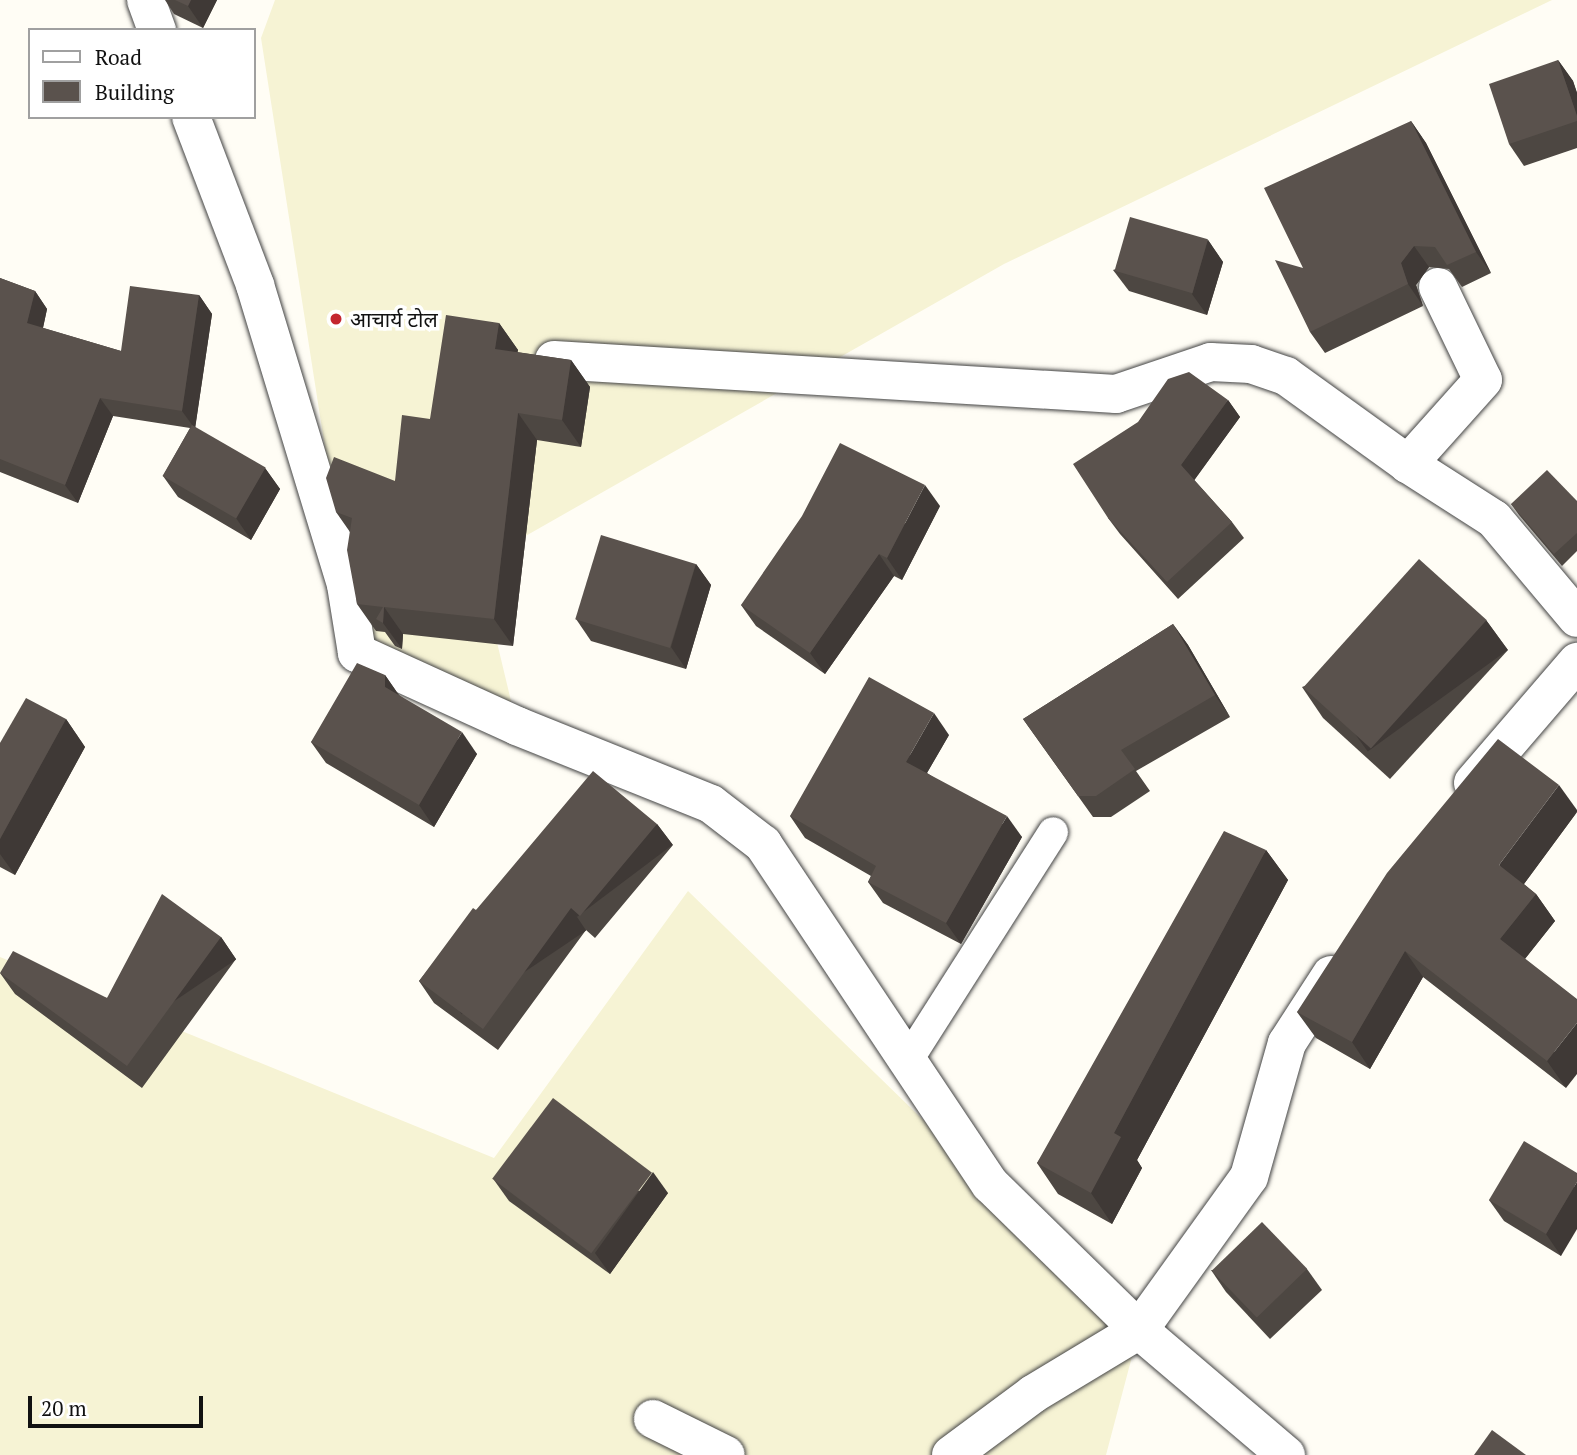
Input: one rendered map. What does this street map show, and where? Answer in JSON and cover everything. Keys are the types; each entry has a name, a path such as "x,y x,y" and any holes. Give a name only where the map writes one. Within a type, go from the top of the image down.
{"street":[{"path":"146,0 157,28"},
{"path":"192,119 255,285 346,585 358,653 517,726 711,804 763,844 990,1184 1139,1330 1286,1455"},
{"path":"1408,464 1483,380 1438,287"},
{"path":"554,360 1116,394 1211,362 1251,364 1286,376 1408,464 1494,519 1577,618"},
{"path":"1453,806 1577,663"},
{"path":"951,1455 1033,1394 1139,1330 1248,1177 1287,1043 1348,949"},
{"path":"653,1419 726,1455"}],"lane":[{"path":"908,1060 1053,832"}],"shaded area":[{"path":"275,0 1552,0 1004,264 478,563 517,726 357,653 261,38"},
{"path":"688,891 1139,1330 1106,1455 0,1455 0,957 494,1158"}],"building":[{"path":"175,0 191,0 188,6"},
{"path":"1558,60 1577,121 1509,144 1489,84"},
{"path":"1411,121 1476,252 1447,265 1435,247 1414,246 1401,263 1408,284 1310,332 1275,260 1303,268 1264,188"},
{"path":"1130,217 1208,239 1192,293 1115,271"},
{"path":"0,278 35,291 27,323 121,351 130,286 199,295 182,411 100,398 65,485 0,459"},
{"path":"446,315 499,323 495,349 571,360 562,420 518,413 494,619 384,607 383,623 376,619 383,607 357,604 347,550 352,518 336,512 326,478 334,457 395,481 402,415 430,419"},
{"path":"1189,372 1228,400 1181,465 1232,522 1167,582 1108,518 1073,464 1138,422 1168,379"},
{"path":"192,425 266,468 236,519 162,476"},
{"path":"840,443 925,485 887,558 879,554 810,653 741,605 802,516"},
{"path":"1547,470 1577,501 1577,533 1554,554 1511,504"},
{"path":"601,535 696,564 670,648 575,619"},
{"path":"1419,559 1487,620 1371,748 1303,688"},
{"path":"1173,624 1215,695 1121,750 1135,769 1096,796 1078,796 1023,719"},
{"path":"357,663 385,675 385,687 462,732 419,805 311,742"},
{"path":"869,677 934,713 906,762 1007,816 946,923 868,882 876,866 790,816"},
{"path":"26,698 66,719 0,839 0,743"},
{"path":"1498,739 1559,785 1499,865 1536,894 1500,939 1577,999 1577,1023 1547,1061 1405,951 1352,1042 1297,1012 1387,873"},
{"path":"593,771 657,824 580,916 571,908 483,1029 419,981 473,908 476,910"},
{"path":"1224,831 1266,850 1114,1133 1121,1137 1091,1193 1037,1163"},
{"path":"162,894 221,937 127,1066 0,973 13,951 107,998"},
{"path":"553,1098 652,1173 591,1253 492,1179"},
{"path":"1524,1141 1577,1173 1577,1182 1546,1234 1489,1200"},
{"path":"1262,1222 1307,1269 1257,1317 1212,1271"},
{"path":"1492,1430 1526,1455 1474,1455"}],"place":[{"name":"आचार्य टोल","path":"336,319"}]}
